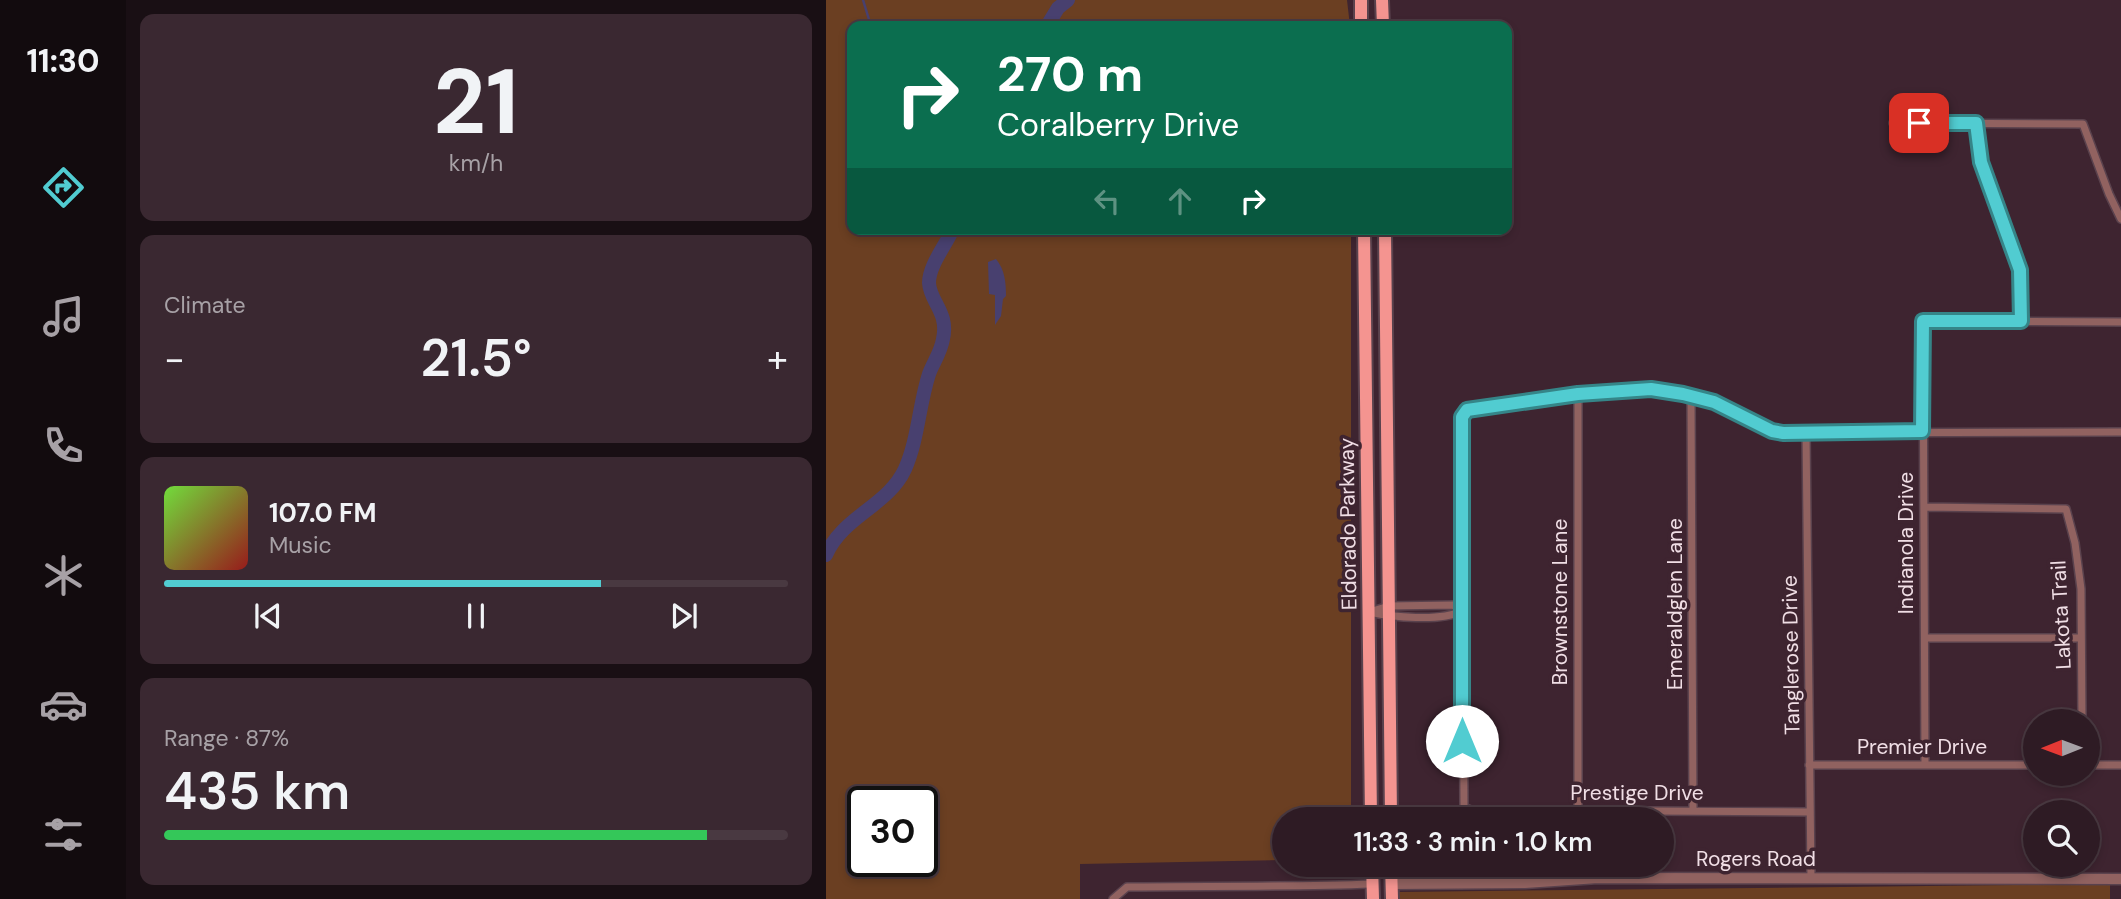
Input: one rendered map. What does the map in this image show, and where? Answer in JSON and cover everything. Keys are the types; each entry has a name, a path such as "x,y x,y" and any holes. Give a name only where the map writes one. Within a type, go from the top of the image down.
{"main road":[{"path":"1361,0 1361,21"},
{"path":"1382,0 1383,21"},
{"name":"Eldorado Parkway","path":"1364,235 1371,807"},
{"name":"Eldorado Parkway","path":"1385,235 1391,807"},
{"path":"1365,260 1385,260"},
{"path":"1372,877 1373,899"},
{"path":"1391,877 1392,899"},
{"path":"1372,884 1391,884"}],"street":[{"path":"1893,123 2083,124 2121,219"},
{"path":"1976,123 1981,162 2020,270 2021,321 2121,322"},
{"name":"Indianola Drive","path":"1925,764 1923,321 2021,321"},
{"path":"1369,612 1452,616 1462,611 1462,430 1464,413 1472,409 1578,394 1651,389 1714,402 1772,431 1783,433 2121,432"},
{"name":"Brownstone Lane","path":"1578,394 1578,807"},
{"name":"Emeraldglen Lane","path":"1691,396 1693,811"},
{"name":"Tanglerose Drive","path":"1806,432 1811,878"},
{"name":"Lakota Trail","path":"1925,507 2066,509 2081,589 2082,709"},
{"name":"Prestige Drive","path":"1462,611 1464,807"},
{"path":"1925,638 2081,638"},
{"name":"Premier Drive","path":"1809,765 2023,765"},
{"path":"2100,765 2121,765"},
{"name":"Prestige Drive","path":"1674,811 1810,813"},
{"name":"Rogers Road","path":"1391,884 1525,883 1581,878 2121,879"},
{"path":"1112,899 1127,887 1303,887 1372,884"}],"shaded area":[{"path":"826,0 1347,0 1349,21 847,21 847,235 1351,235 1351,807 1272,807 1272,860 1080,864 1080,899 826,899"},
{"path":"996,259 1004,277 1006,296 1003,299 1001,316 995,325 995,295 989,294 988,262"},
{"path":"2110,884 2110,899 1398,899 1398,892"}],"waterway":[{"path":"863,0 869,21"},
{"path":"1050,21 1058,8 1068,0"},
{"path":"826,555 843,530 888,493 905,469 929,374 943,339 943,322 929,283 935,262 950,235"}],"route":[{"path":"1462,741 1462,417 1467,410 1578,394 1651,389 1705,399 1758,425 1783,433 1922,431 1923,321 2021,321 2020,270 1981,162 1976,123 1919,123"}]}
